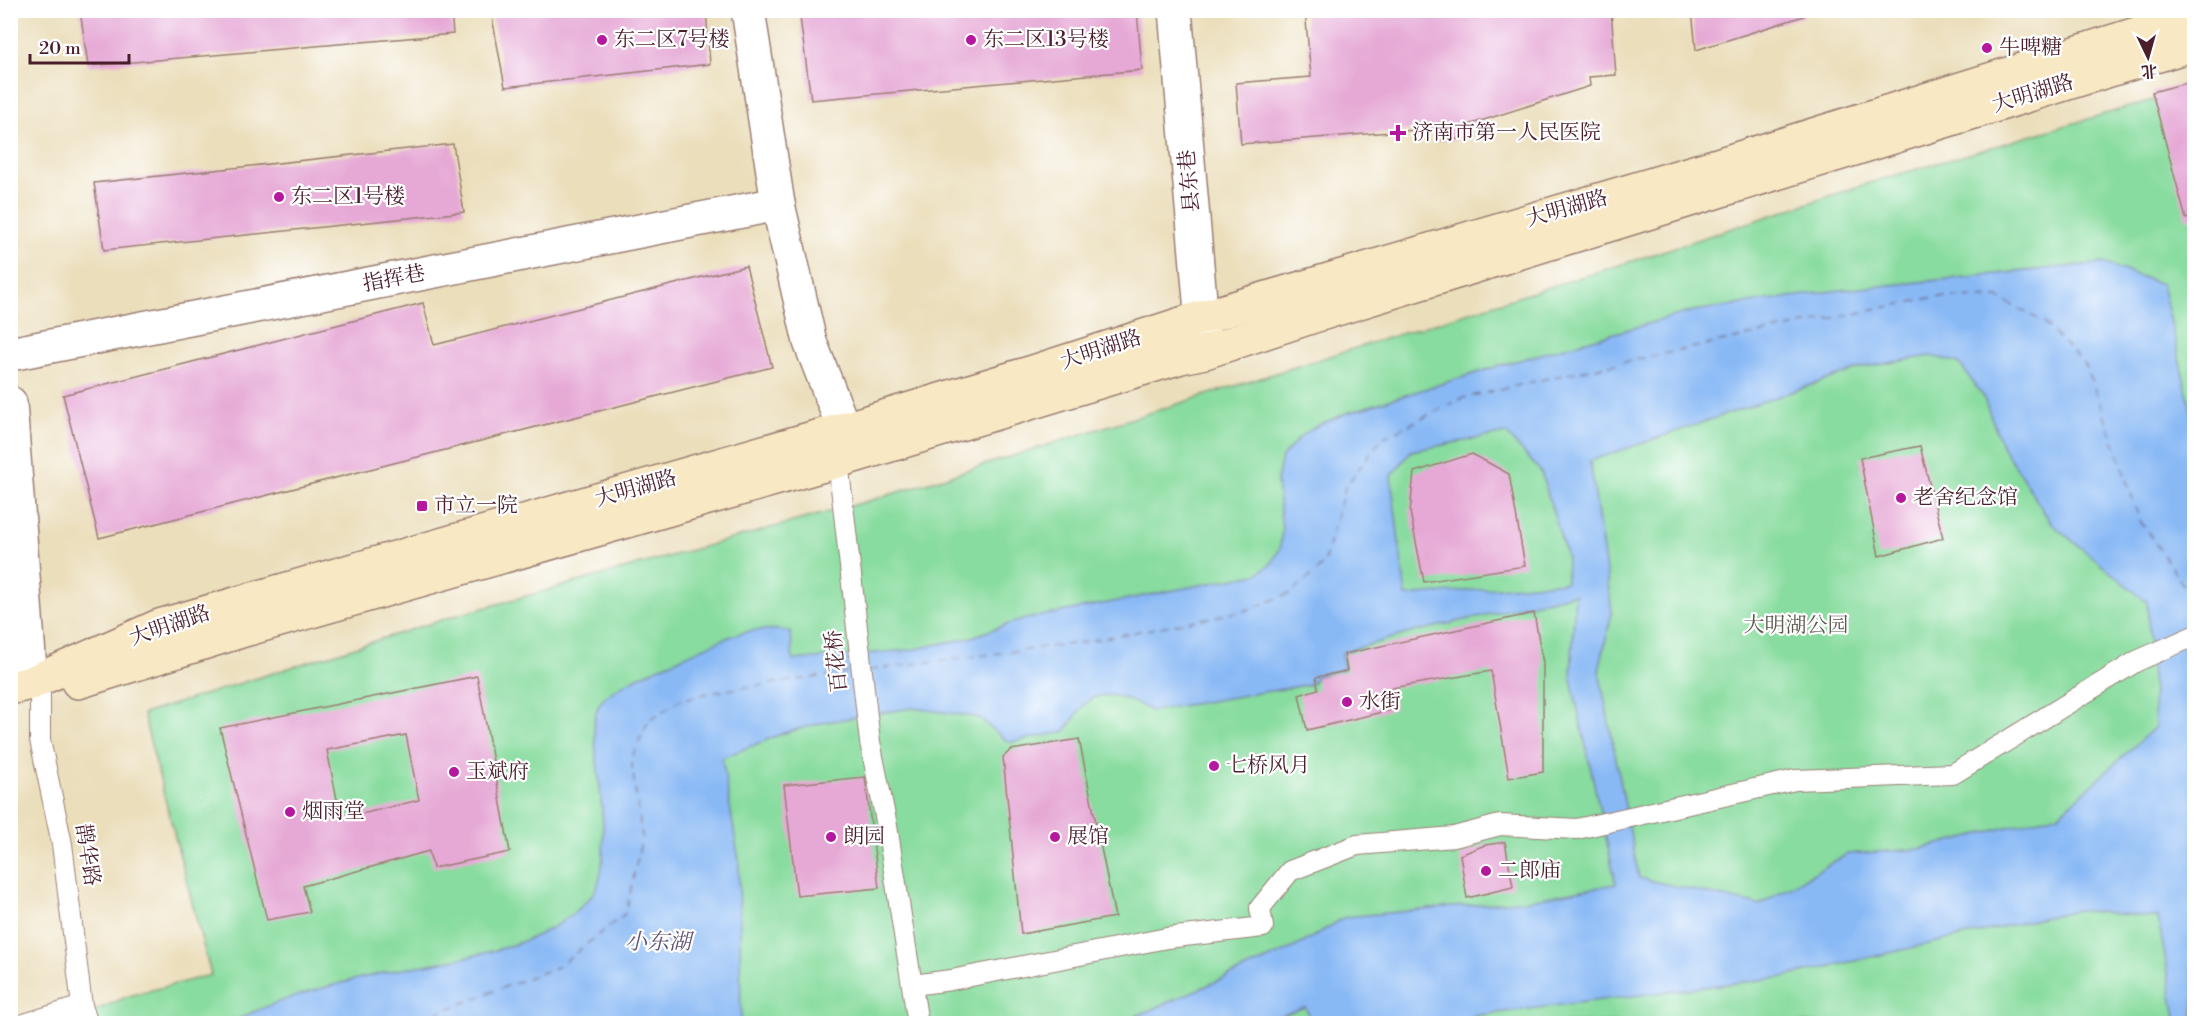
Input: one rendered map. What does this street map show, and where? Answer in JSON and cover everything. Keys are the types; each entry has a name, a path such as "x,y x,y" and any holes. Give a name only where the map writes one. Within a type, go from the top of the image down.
{"main road":[{"name":"大明湖路","path":"23,692 159,627 844,429 1033,372 1200,318 1714,166 2194,16"},
{"name":"大明湖路","path":"23,692 838,461 1181,357 1205,352 1325,312 2194,44"}],"street":[{"path":"748,10 778,204 810,342 844,429"},
{"name":"县东巷","path":"1175,10 1200,318 1205,352"},
{"name":"指挥巷","path":"10,354 778,204"},
{"path":"10,403 23,692"}],"lane":[{"name":"百花桥","path":"838,461 870,742 887,826 918,1023"},
{"path":"913,985 963,978 1167,938 1263,927 1260,908 1290,871 1358,845 1454,837 1500,825 1577,829 1795,780 1953,774 2138,661 2194,636"},
{"name":"鹊华路","path":"23,692 40,740 62,844 85,1015"},
{"path":"24,1023 85,1015"}],"green space":[{"name":"大明湖公园","path":"2194,88 2194,1023 50,1024 71,1021 129,996 211,975 143,714 451,617 879,498 1651,255 1869,183"}],"water":[{"name":"小东湖","path":"2103,263 2162,284 2194,422 2194,1023 2177,1023 2158,918 2077,910 1784,977 1473,1016 1468,1023 1313,1023 1305,1007 1260,1023 1120,1023 1301,944 1345,917 1529,900 1616,884 1571,679 1575,594 1410,633 1344,652 1342,654 1344,669 1316,676 1312,684 1151,711 1117,696 1100,696 1084,705 1064,732 1012,742 1007,741 977,717 912,708 826,722 784,733 722,758 739,861 741,1023 229,1024 277,1003 327,987 391,971 485,953 515,944 544,932 570,916 592,895 602,867 603,826 594,727 595,714 600,703 616,689 651,671 723,639 748,631 791,632 793,660 910,650 969,638 1020,620 1257,574 1271,564 1280,549 1282,530 1277,481 1282,457 1299,438 1315,427 1344,414 1512,362 1693,311 1832,291","holes":["1931,356 1959,363 1983,396 2002,446 2051,523 2147,602 2155,727 2060,814 1919,849 1847,854 1759,905 1639,878 1599,671 1612,612 1590,461 1864,367","1506,433 1541,472 1567,558 1566,582 1406,596 1391,477 1411,451"]}],"building":[{"path":"80,10 451,10 453,34 88,66"},
{"name":"东二区7号楼","path":"555,10 706,10 710,64 505,87 492,17"},
{"name":"东二区13号楼","path":"799,10 1137,10 1142,70 811,100"},
{"path":"1305,10 1611,10 1616,75 1589,77 1590,86 1465,126 1464,138 1442,141 1440,128 1241,144 1236,83 1311,77"},
{"path":"1692,10 1803,10 1804,16 1696,50"},
{"path":"2194,81 2194,218 2186,219 2152,92"},
{"name":"东二区1号楼","path":"453,144 464,212 104,250 94,183"},
{"path":"746,266 772,367 99,538 63,395 423,303 434,345"},
{"name":"老舍纪念馆","path":"1920,446 1943,538 1879,556 1860,458"},
{"path":"1472,454 1509,474 1525,566 1424,582 1410,512 1414,472"},
{"name":"水街","path":"1534,613 1543,663 1543,772 1509,778 1491,671 1391,688 1395,709 1307,730 1299,695 1318,689 1316,677 1347,671 1344,654"},
{"path":"477,676 510,852 433,868 429,851 303,886 310,912 267,920 220,728","holes":["406,735 419,800 341,819 327,750"]},
{"name":"展馆","path":"1079,739 1115,917 1021,934 1003,757 1011,750"},
{"name":"朗园","path":"865,777 879,888 797,896 784,785"},
{"name":"二郎庙","path":"1505,842 1513,887 1467,898 1460,855 1485,845"}],"ferry route":[{"path":"870,670 1078,643 1244,611 1291,593 1323,565 1345,487 1382,438 1463,398 1935,297 1999,298 2042,321 2086,366 2115,444 2139,519 2194,598"},
{"path":"409,1024 559,966 626,913 642,837 631,759 649,720 680,700 713,692 853,672"}],"place":[{"name":"东二区7号楼","path":"602,40"},
{"name":"东二区13号楼","path":"971,40"},
{"name":"牛啤糖","path":"1987,48"},
{"name":"济南市第一人民医院","path":"1398,133"},
{"name":"东二区1号楼","path":"279,197"},
{"name":"老舍纪念馆","path":"1901,498"},
{"name":"市立一院","path":"422,506"},
{"name":"水街","path":"1347,702"},
{"name":"七桥风月","path":"1214,766"},
{"name":"玉斌府","path":"454,772"},
{"name":"烟雨堂","path":"290,812"},
{"name":"朗园","path":"831,837"},
{"name":"展馆","path":"1055,837"},
{"name":"二郎庙","path":"1486,871"}]}
